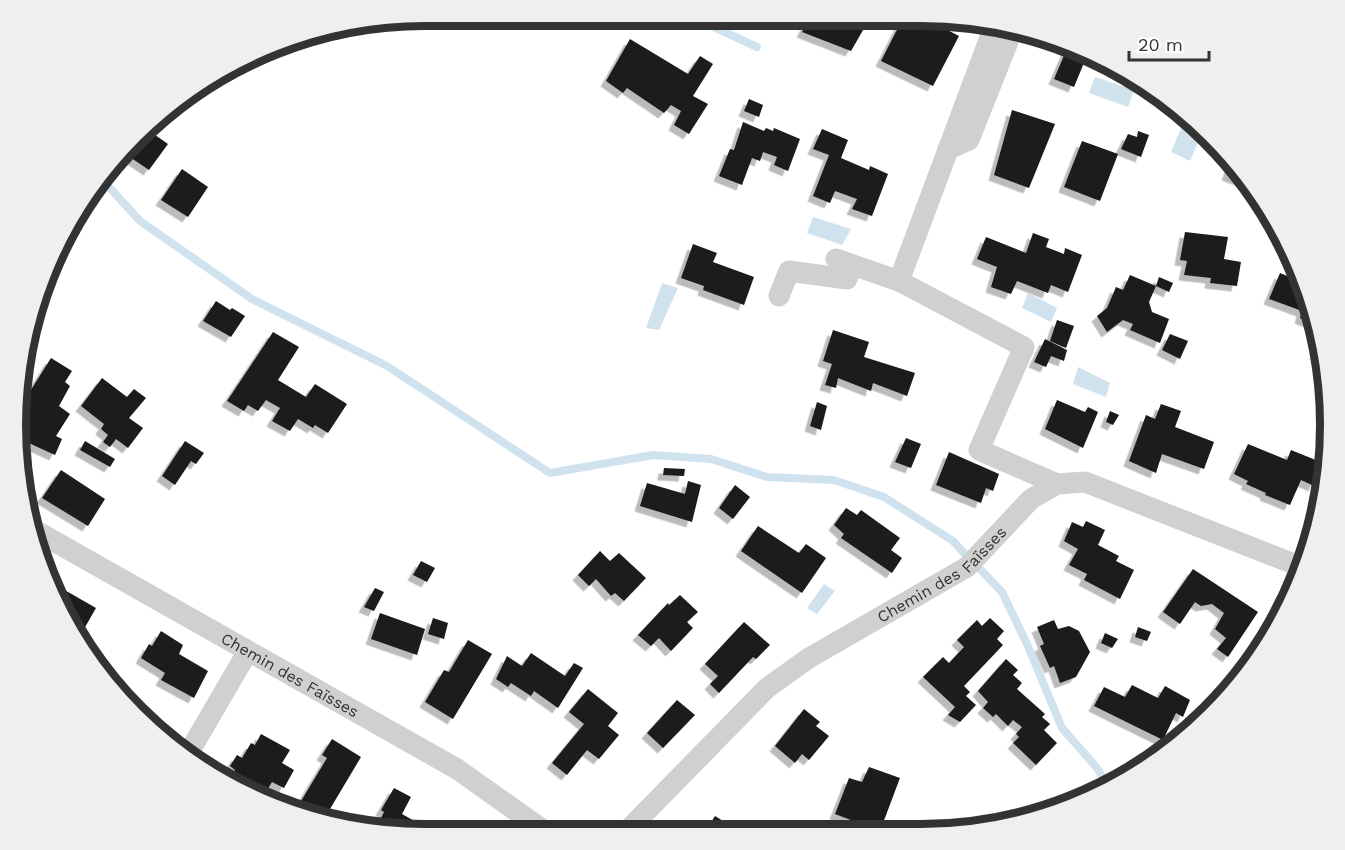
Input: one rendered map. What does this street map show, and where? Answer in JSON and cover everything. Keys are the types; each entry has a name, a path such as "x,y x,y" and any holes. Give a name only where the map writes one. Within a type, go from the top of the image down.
{"street":[{"path":"899,281 992,32"},
{"path":"948,149 969,140 1010,36"},
{"path":"779,296 789,271 847,279 844,262 899,281 1024,346 979,450 1057,484"},
{"name":"Chemin des Faïsses","path":"634,824 767,688 809,658 967,567 1031,499 1057,484 1085,482 1294,564"},
{"name":"Chemin des Faïsses","path":"41,534 457,770 535,824"},
{"path":"191,749 248,651"}],"water":[{"path":"1095,77 1134,90 1128,107 1089,93"},
{"path":"1183,125 1199,140 1190,161 1171,152"},
{"path":"813,217 851,229 842,245 807,233"},
{"path":"662,283 678,288 659,330 646,328"},
{"path":"1028,293 1057,308 1051,322 1022,308"},
{"path":"1078,367 1110,383 1106,397 1073,384"},
{"path":"824,584 835,591 817,614 807,608"}],"building":[{"path":"805,26 865,26 851,51 802,32"},
{"path":"899,26 940,26 959,36 933,86 881,61"},
{"path":"630,39 688,74 700,56 713,64 693,96 708,104 689,134 674,125 681,111 671,105 664,113 627,88 623,93 606,81"},
{"path":"1065,53 1085,61 1074,87 1054,79"},
{"path":"749,99 763,105 759,117 744,111"},
{"path":"1012,110 1055,124 1029,188 994,175"},
{"path":"743,122 764,131 766,128 773,131 774,128 800,139 788,171 774,165 777,157 763,152 760,161 752,158 742,185 719,176 730,149 734,150"},
{"path":"822,129 848,140 841,158 869,170 870,166 888,174 872,216 852,209 857,199 835,191 830,203 813,196 829,155 813,149"},
{"path":"1138,131 1149,135 1141,157 1121,149 1128,134 1137,137"},
{"path":"153,134 168,144 149,170 130,157"},
{"path":"1082,141 1118,154 1100,201 1064,187"},
{"path":"182,169 208,187 188,217 161,200"},
{"path":"1185,232 1228,237 1224,259 1241,262 1237,286 1210,283 1211,278 1184,275 1187,261 1180,260"},
{"path":"1033,233 1049,239 1046,247 1064,254 1065,248 1082,255 1068,292 1051,285 1048,293 1017,281 1011,294 991,287 997,267 977,259 986,237 1026,253"},
{"path":"693,244 717,253 713,262 754,277 744,305 703,290 704,286 681,278"},
{"path":"1280,273 1291,278 1305,320 1300,318 1302,311 1269,299"},
{"path":"1130,275 1156,286 1149,302 1152,312 1169,319 1160,343 1130,330 1133,324 1123,320 1107,332 1097,316 1107,308 1116,287 1123,290"},
{"path":"1159,277 1173,283 1169,292 1156,286"},
{"path":"216,301 245,316 231,337 203,321"},
{"path":"1057,320 1074,326 1066,348 1050,341"},
{"path":"833,330 869,342 864,357 915,373 907,396 873,383 871,391 838,378 836,388 825,385 832,364 823,361"},
{"path":"273,332 299,347 278,380 306,397 315,384 347,404 328,433 315,425 313,428 298,419 290,431 272,421 280,408 266,400 258,411 248,405 244,411 227,401"},
{"path":"1170,334 1188,341 1180,359 1162,350"},
{"path":"1045,339 1067,350 1064,361 1051,356 1046,367 1034,362"},
{"path":"51,358 72,371 65,382 70,386 59,406 70,414 56,436 62,439 55,455 26,442 26,399 27,392 29,393"},
{"path":"102,378 127,397 134,389 146,398 129,418 143,428 128,448 116,439 110,447 103,442 108,435 101,429 104,424 81,406"},
{"path":"1057,400 1085,412 1088,407 1098,412 1083,448 1045,429"},
{"path":"817,402 827,406 821,430 810,426"},
{"path":"1161,404 1181,411 1175,427 1214,442 1204,469 1162,454 1156,473 1129,461 1146,415 1155,419"},
{"path":"1110,411 1119,415 1113,425 1106,422"},
{"path":"906,438 921,444 911,468 895,462"},
{"path":"85,441 115,459 110,467 80,450"},
{"path":"185,441 204,453 196,464 191,461 175,485 162,476"},
{"path":"1248,444 1287,460 1291,450 1318,461 1314,486 1301,480 1290,505 1265,495 1266,493 1246,484 1248,481 1234,474"},
{"path":"949,452 999,474 993,491 986,488 981,503 936,485"},
{"path":"664,468 685,469 684,476 663,475"},
{"path":"61,470 105,499 88,526 42,498"},
{"path":"688,481 701,485 692,522 640,506 647,483 685,494"},
{"path":"735,485 750,497 733,519 719,508"},
{"path":"846,508 857,515 861,510 900,538 891,550 902,558 892,573 841,538 844,534 834,525"},
{"path":"1086,521 1105,530 1098,545 1119,556 1116,561 1134,570 1120,599 1084,580 1087,574 1069,565 1078,549 1064,541 1072,522 1083,527"},
{"path":"758,526 799,553 806,544 826,558 802,593 741,551"},
{"path":"600,551 610,561 619,553 646,578 624,601 615,593 611,596 596,579 589,586 578,575"},
{"path":"421,561 435,568 427,582 413,575"},
{"path":"1193,569 1258,612 1228,657 1217,649 1226,638 1215,629 1224,613 1212,604 1201,606 1195,602 1180,624 1163,612"},
{"path":"61,588 96,608 83,631 67,602"},
{"path":"375,588 384,592 374,611 364,607"},
{"path":"680,595 698,612 687,622 693,628 671,651 659,638 651,646 638,635 668,603 669,605"},
{"path":"380,613 425,629 417,655 371,639"},
{"path":"433,618 448,623 444,639 428,634"},
{"path":"990,618 1004,631 997,639 1003,645 964,686 970,692 966,696 976,705 960,722 948,715 955,707 923,677 943,657 949,663 964,647 957,640 977,620 982,626"},
{"path":"1054,620 1058,629 1069,626 1079,631 1090,652 1076,677 1060,683 1054,666 1050,668 1040,646 1044,644 1037,627"},
{"path":"744,622 770,645 756,659 753,657 719,693 710,684 718,676 705,664"},
{"path":"1138,627 1151,632 1147,641 1135,637"},
{"path":"161,631 183,645 179,654 208,671 194,698 161,680 165,673 141,658 149,644 152,646"},
{"path":"1105,633 1118,639 1112,648 1101,643"},
{"path":"468,640 492,654 453,719 425,702 444,670 449,672"},
{"path":"531,653 565,676 574,663 583,668 558,708 534,691 531,696 511,683 508,687 496,679 507,656 522,666"},
{"path":"1006,659 1018,670 1013,675 1022,683 1017,689 1045,714 1042,717 1050,724 1044,730 1057,743 1036,765 1013,743 1019,737 1016,734 1022,727 1013,720 1008,726 996,714 993,717 983,708 988,702 978,691"},
{"path":"1132,685 1158,698 1165,686 1190,700 1183,717 1176,713 1163,740 1094,706 1104,687 1125,697"},
{"path":"588,689 618,713 608,726 619,735 599,759 587,750 567,775 552,763 584,724 569,712"},
{"path":"677,700 695,715 663,748 647,733"},
{"path":"804,709 820,722 816,726 829,736 809,760 802,754 795,763 775,746"},
{"path":"261,734 290,750 282,763 294,770 284,788 272,782 267,790 263,790 232,775 235,770 230,766 237,755 242,758 251,743 255,745"},
{"path":"332,739 361,757 328,812 299,804 327,758 322,755"},
{"path":"869,767 900,778 883,824 861,824 835,814 849,778 862,782"},
{"path":"394,788 411,797 402,814 420,824 388,823 381,818 384,812 381,810"},
{"path":"715,816 728,824 710,824"}],"waterway":[{"path":"712,26 757,47"},
{"path":"106,184 140,221 252,299 387,366 550,473 653,455 711,459 767,477 834,480 884,497 953,541 965,554"},
{"path":"977,566 1002,592 1027,644 1062,728 1097,768 1104,779"}]}
